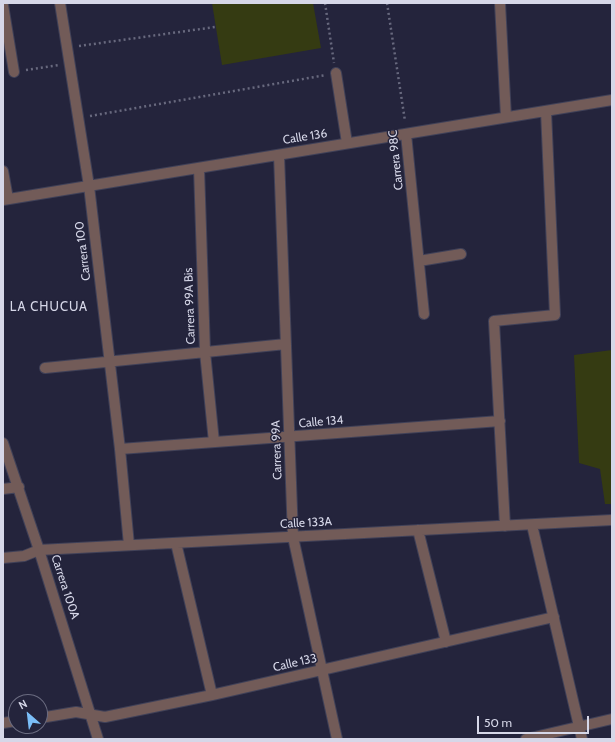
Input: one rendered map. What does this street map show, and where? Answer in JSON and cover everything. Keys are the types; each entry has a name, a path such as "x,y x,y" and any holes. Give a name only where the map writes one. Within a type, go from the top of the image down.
{"street":[{"name":"Carrera 100","path":"60,3 89,186 130,545"},
{"path":"500,3 506,117"},
{"path":"3,5 14,72"},
{"path":"336,73 347,143"},
{"name":"Calle 136","path":"5,200 612,100"},
{"path":"505,526 494,321 555,314 546,111"},
{"name":"Carrera 98C","path":"406,134 424,314"},
{"name":"Carrera 99A","path":"279,155 293,537 337,739"},
{"name":"Carrera 99A Bis","path":"199,168 205,352 214,442"},
{"path":"3,171 5,200"},
{"path":"419,261 461,254"},
{"path":"45,368 286,344"},
{"name":"Calle 134","path":"120,449 500,421"},
{"name":"Carrera 100A","path":"3,444 19,487 92,715 98,739"},
{"path":"3,489 19,487"},
{"name":"Calle 133A","path":"3,558 24,556 39,550 612,520"},
{"path":"532,525 582,739"},
{"path":"418,530 446,642"},
{"path":"176,543 212,695"},
{"name":"Calle 133","path":"48,717 76,712 105,717 212,695 554,618"},
{"path":"526,739 612,718"}],"path":[{"path":"78,118 336,73 325,3"},
{"name":"Carrera 98C","path":"387,3 406,134"},
{"path":"67,48 216,26"},
{"path":"14,72 69,63"}],"green space":[{"path":"212,3 313,3 321,48 222,65"},
{"path":"612,350 612,504 605,504 600,469 579,463 574,355"}],"district":[{"name":"LA CHUCUA","path":"49,307"}]}
